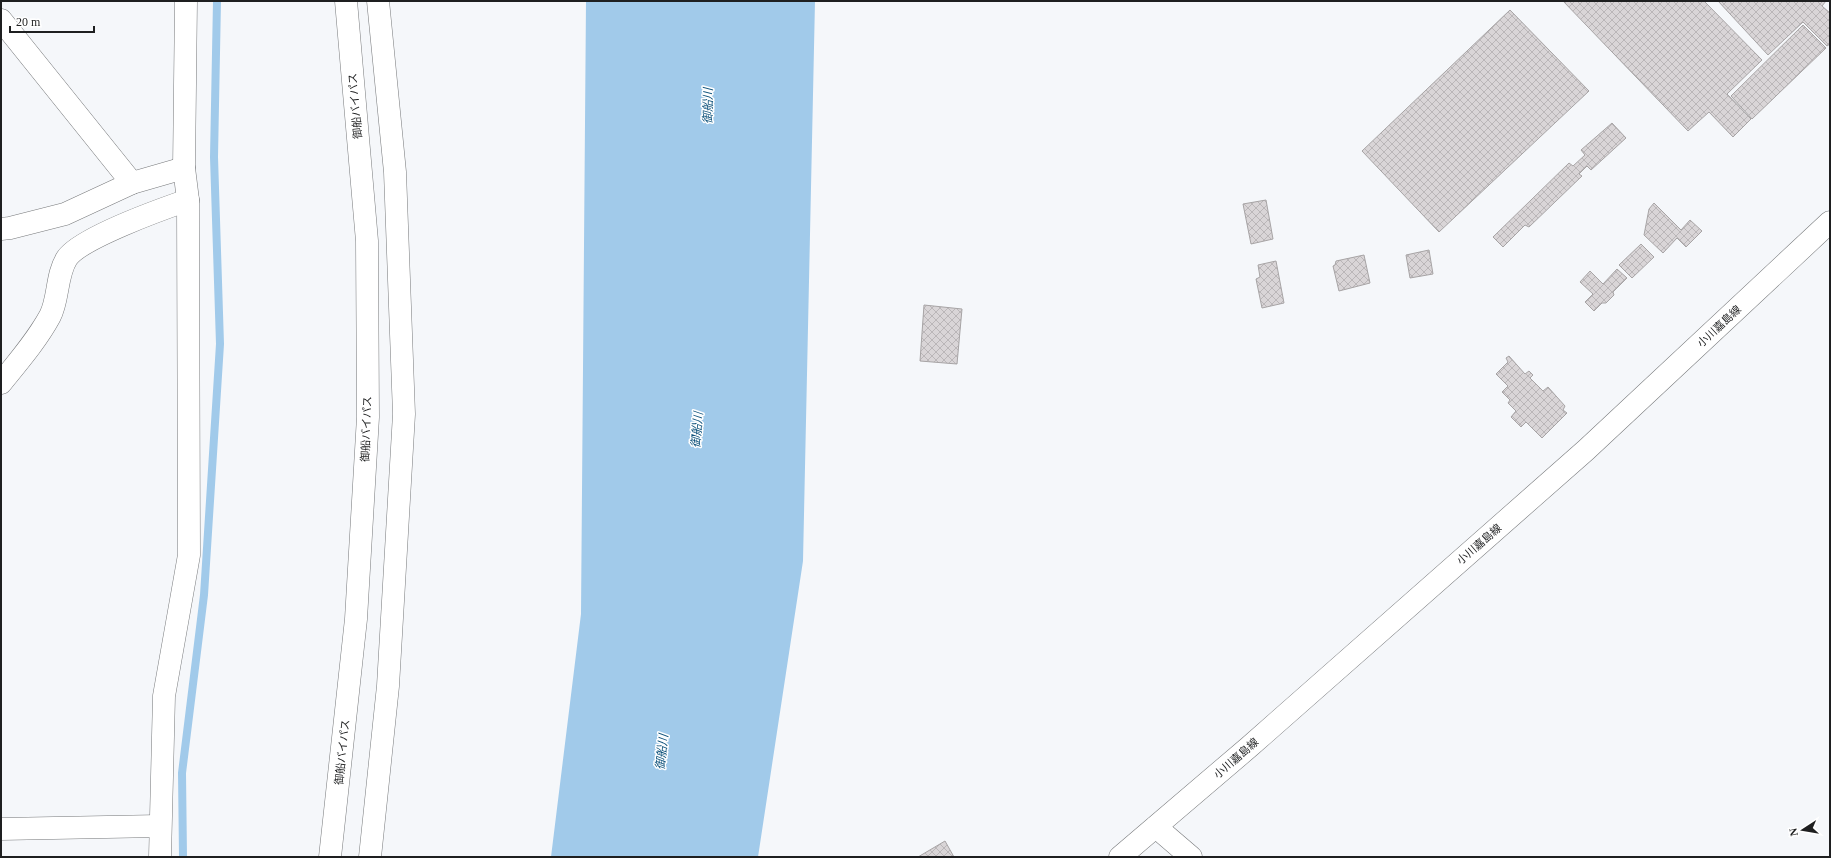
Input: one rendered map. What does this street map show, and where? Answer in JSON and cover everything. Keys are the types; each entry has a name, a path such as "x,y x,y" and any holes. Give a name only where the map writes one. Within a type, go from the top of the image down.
{"main road":[{"path":"160,857 159,826 164,696 189,555 188,200 184,168 186,1"},
{"name":"御船バイパス","path":"330,857 356,619 368,417 367,241 346,1"},
{"path":"370,857 388,686 404,414 395,172 378,1"},
{"path":"1,20 132,183"},
{"path":"1,229 65,214 132,183 184,168"},
{"path":"1,383 32,343 50,315 67,258 82,244 155,212 188,200"},
{"name":"小川嘉島線","path":"1120,857 1249,747 1580,455 1830,222"},
{"path":"1,829 159,826"},
{"path":"1156,827 1191,857"}],"water":[{"name":"御船川","path":"586,1 815,1 803,561 758,857 551,857 581,614"}],"building":[{"path":"1563,1 1704,1 1762,60 1727,94 1751,119 1733,137 1709,112 1688,131"},
{"path":"1718,1 1826,1 1822,6 1830,13 1830,44 1827,46 1803,22 1768,55"},
{"path":"1510,10 1589,91 1439,232 1362,151"},
{"path":"1803,25 1826,48 1752,119 1731,96"},
{"path":"1612,123 1626,138 1591,170 1587,166 1579,174 1582,176 1529,227 1525,225 1503,247 1493,237 1569,163 1573,166 1585,155 1581,150"},
{"path":"1266,200 1273,239 1251,244 1243,204"},
{"path":"1654,203 1681,230 1690,220 1702,231 1686,247 1677,238 1663,253 1644,235 1649,209"},
{"path":"1641,244 1654,257 1632,278 1619,265"},
{"path":"1429,250 1433,274 1410,278 1406,255"},
{"path":"1364,255 1370,283 1339,291 1333,266 1335,265 1336,261"},
{"path":"1276,261 1284,303 1262,308 1256,279 1260,277 1258,265"},
{"path":"1617,269 1627,278 1613,292 1614,295 1606,303 1602,303 1594,311 1585,302 1593,294 1580,282 1590,271 1603,284"},
{"path":"924,305 962,309 957,364 920,361"},
{"path":"1509,356 1525,374 1529,371 1533,375 1530,378 1543,391 1548,387 1565,406 1563,410 1567,413 1542,438 1526,422 1521,427 1511,417 1516,411 1508,403 1510,400 1502,392 1508,386 1496,374 1508,362 1506,358"},
{"path":"945,841 954,857 918,857"}],"waterway":[{"path":"183,857 182,773 204,595 220,344 214,157 217,1"}]}
